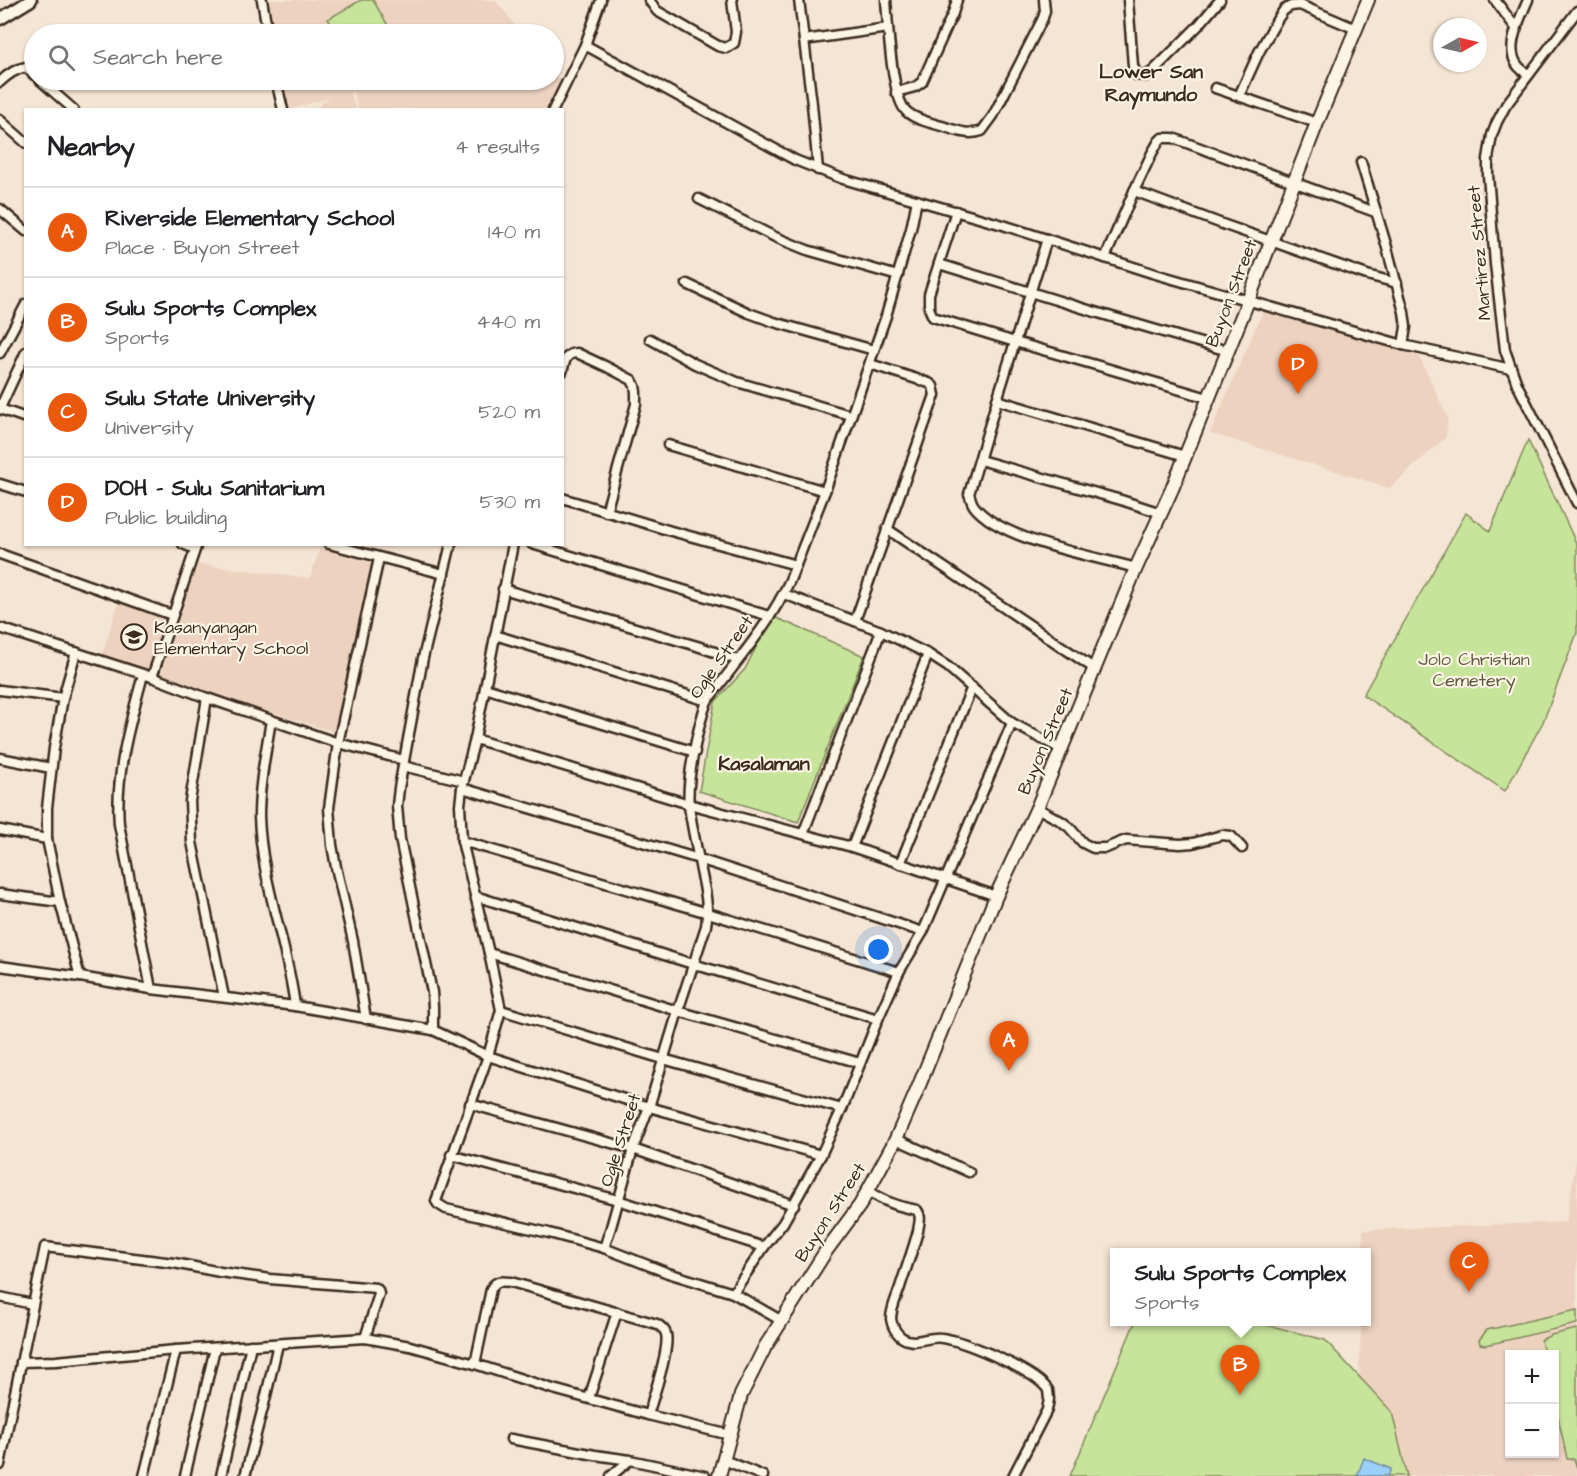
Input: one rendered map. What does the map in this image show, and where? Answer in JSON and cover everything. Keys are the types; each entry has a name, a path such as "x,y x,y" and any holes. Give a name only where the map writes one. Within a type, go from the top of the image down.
{"main road":[{"name":"Buyon Street","path":"719,1476 741,1395 765,1347 826,1251 860,1205 896,1139 996,896 1037,808 1185,456 1368,0"}],"street":[{"path":"0,19 32,0"},
{"path":"262,0 266,24"},
{"path":"564,88 585,45 601,0"},
{"path":"649,0 657,11 718,46 726,48 734,43 736,37 732,0"},
{"path":"799,0 818,170"},
{"path":"885,0 896,92 904,108 916,118 972,134 982,131 993,116 1041,23 1045,11 1044,0"},
{"path":"896,92 915,87 922,81 957,0"},
{"path":"1128,0 1132,66 1137,75 1141,76 1152,72 1186,39 1220,0"},
{"path":"1495,0 1516,28"},
{"path":"1528,0 1516,28 1512,58 1521,71 1529,74"},
{"path":"1239,96 1259,52 1284,10 1300,4 1356,29"},
{"name":"Martirez Street","path":"1577,11 1506,105 1492,135 1488,159 1495,264 1505,350 1525,401 1577,503"},
{"path":"804,40 888,28"},
{"path":"585,45 795,160 818,170 1248,301 1403,345 1511,369"},
{"path":"0,82 10,72 24,68"},
{"path":"1215,88 1317,123"},
{"path":"53,90 72,108"},
{"path":"278,90 283,108"},
{"path":"554,108 563,90"},
{"path":"0,120 24,141"},
{"path":"1105,258 1159,141 1167,138 1173,138 1375,212"},
{"path":"1361,162 1396,283 1406,327 1403,345"},
{"path":"1134,191 1270,241 1396,283"},
{"path":"699,199 796,246 898,276"},
{"name":"Ogle Street","path":"604,1248 633,1149 649,1107 706,926 708,913 689,804 690,777 703,712 707,701 784,594 825,491 850,415 870,364 898,276 917,200"},
{"path":"0,209 24,229"},
{"path":"956,211 929,294 928,308 933,317 1208,398"},
{"path":"1047,239 969,494 975,508 1006,530 1042,544 1136,568"},
{"path":"939,264 1228,351"},
{"path":"687,284 757,316 874,350"},
{"path":"0,353 24,308"},
{"path":"650,339 695,364 737,382 850,415"},
{"path":"564,366 567,357 577,353 628,378 635,386 636,404 606,512"},
{"path":"24,356 0,408 24,417"},
{"path":"855,621 935,390 929,383 870,364"},
{"path":"997,400 1185,456"},
{"path":"668,445 825,491"},
{"path":"980,460 1161,513"},
{"path":"0,484 24,491"},
{"path":"564,499 796,565"},
{"path":"887,529 1095,669"},
{"path":"336,546 444,574"},
{"path":"433,1030 429,978 408,881 398,821 399,788 423,658 451,546"},
{"path":"513,546 460,805 462,841 501,1010 488,1056 436,1202 441,1207 456,1212 604,1248 668,1273 733,1293 782,1322"},
{"path":"539,546 769,616"},
{"path":"151,989 121,835 118,797 127,737 147,676 196,547"},
{"path":"0,554 172,615"},
{"path":"366,1019 353,941 332,845 329,808 338,743 379,558"},
{"path":"503,589 738,660"},
{"path":"784,594 881,631 928,654 948,667 1012,723 1061,749"},
{"path":"0,628 147,676 338,743 923,932"},
{"path":"802,834 881,631"},
{"path":"495,635 707,701"},
{"path":"76,652 63,698 51,768 46,839 80,977"},
{"path":"852,847 928,654"},
{"path":"900,864 972,687"},
{"path":"485,688 695,752"},
{"path":"0,690 63,698"},
{"path":"207,698 193,778 190,817 192,842 224,997"},
{"path":"271,720 260,802 261,833 270,890 295,1006"},
{"path":"733,1293 764,1246 783,1223 821,1155 899,972 923,932 1012,723"},
{"path":"475,738 689,804 852,847 996,896"},
{"path":"0,758 51,768"},
{"path":"1037,808 1061,821 1083,843 1093,848 1106,848 1126,840 1186,844 1222,835 1231,836 1242,848"},
{"path":"0,830 46,839"},
{"path":"462,841 899,972"},
{"path":"0,894 60,902"},
{"path":"475,896 878,1019"},
{"path":"489,953 678,1011 860,1063"},
{"path":"0,966 151,989 295,1006 433,1030 488,1056 649,1107 821,1155"},
{"path":"501,1010 663,1059 842,1109"},
{"path":"470,1104 633,1149 794,1205"},
{"path":"896,1139 969,1172"},
{"path":"451,1155 618,1200 764,1246"},
{"path":"868,1191 883,1201 917,1210 919,1213 920,1219 913,1250 891,1318 893,1328 900,1337 911,1342 940,1337 962,1344 1009,1363 1035,1377 1048,1389 1047,1410 1013,1476"},
{"path":"0,1465 45,1247 174,1263 220,1272 376,1288 379,1294 365,1338"},
{"path":"475,1364 491,1289 498,1282 511,1282 617,1312 657,1324 666,1333 667,1340 662,1367 648,1415"},
{"path":"0,1297 32,1304"},
{"path":"589,1398 617,1312"},
{"path":"21,1362 365,1338 410,1346 648,1415 730,1435"},
{"path":"244,1476 278,1344"},
{"path":"221,1476 251,1346"},
{"path":"185,1476 215,1348"},
{"path":"144,1476 176,1350"},
{"path":"0,1418 10,1419"},
{"path":"511,1439 705,1476"},
{"path":"611,1476 630,1460"},
{"path":"724,1460 763,1476"}],"shaded area":[{"path":"265,0 495,0 514,24 270,24"},
{"path":"283,90 556,90 546,108 358,108 353,91 348,93 356,108 316,108 329,98 287,108"},
{"path":"1263,311 1419,356 1448,418 1446,437 1390,488 1210,433"},
{"path":"320,548 372,563 337,733 160,677 197,564 310,578"},
{"name":"Kasanyangan Elementary School","path":"119,602 166,617 148,672 101,657"},
{"path":"1577,1155 1577,1476 1407,1476 1392,1412 1359,1378 1361,1326 1371,1326 1371,1248 1363,1248 1363,1230 1566,1222"}],"green space":[{"path":"361,0 373,0 387,24 331,24 328,19"},
{"name":"Jolo Christian Cemetery","path":"1528,440 1577,545 1577,633 1543,722 1505,791 1363,695 1466,513 1490,531"},
{"path":"772,616 864,656 798,822 699,791 715,702 745,669"},
{"path":"1577,1310 1577,1324 1486,1345 1480,1344 1479,1340 1487,1330"},
{"path":"1133,1326 1271,1326 1325,1340 1392,1412 1407,1476 1070,1476"},
{"path":"1577,1329 1577,1468 1574,1459 1567,1459 1559,1421 1559,1350 1543,1350 1541,1340 1551,1335"}],"water":[{"path":"1364,1458 1391,1469 1388,1476 1357,1476"}],"place":[{"name":"DOH - Sulu Sanitarium","path":"1298,394"},
{"name":"Kasanyangan Elementary School","path":"134,637"},
{"name":"Riverside Elementary School","path":"1009,1071"},
{"name":"Sulu State University","path":"1469,1292"},
{"name":"Sulu Sports Complex","path":"1240,1395"}],"district":[{"name":"Lower San Raymundo","path":"1151,82"},
{"name":"Kasalaman","path":"764,763"}]}
